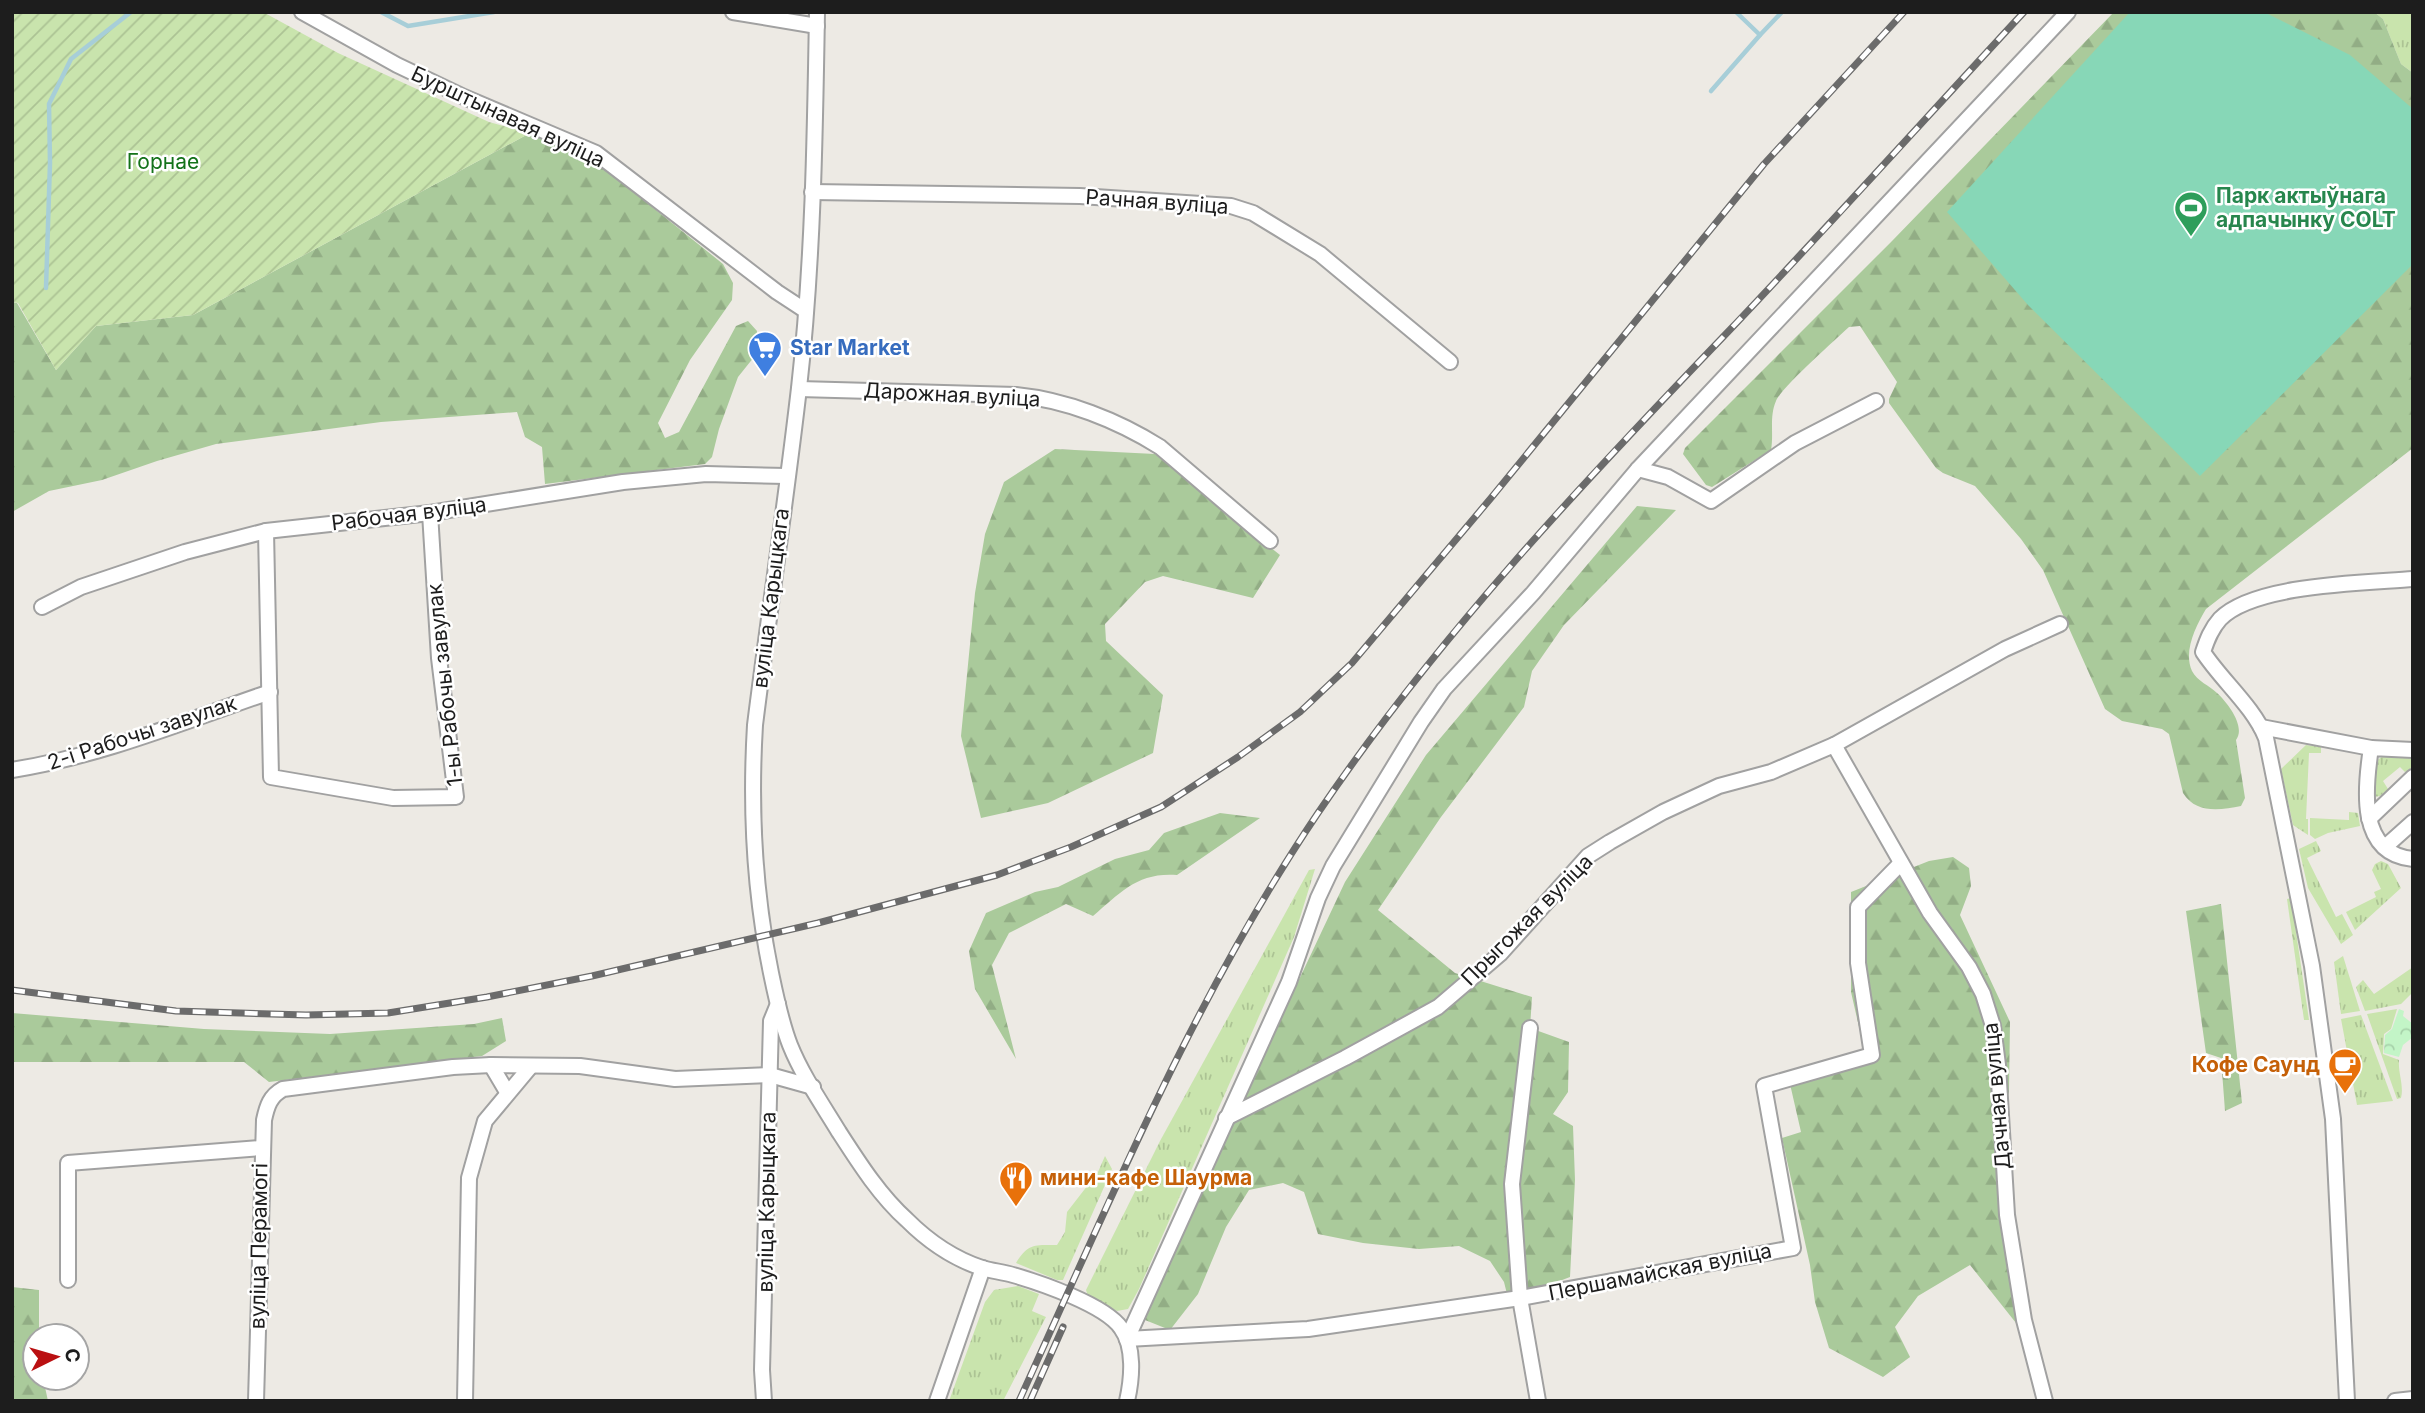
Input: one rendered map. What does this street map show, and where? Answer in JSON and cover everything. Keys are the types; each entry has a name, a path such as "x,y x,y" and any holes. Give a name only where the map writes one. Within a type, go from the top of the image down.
{"street":[{"name":"Бурштынавая вуліца","path":"302,12 397,65 464,97 596,153 777,292 806,310"},
{"path":"733,12 817,19"},
{"path":"1127,1401 1130,1376 1127,1339 1289,982 1318,898 1333,866 1421,722 1444,689 1533,593 1639,469 2068,12"},
{"name":"вуліца Карыцкага","path":"817,19 806,310 799,389 755,725 752,779 752,836 762,933 778,1004 789,1044 852,1153 888,1202 937,1247 983,1268 1028,1279 1074,1298 1116,1322 1127,1339"},
{"name":"Рачная вуліца","path":"812,192 1080,196 1231,206 1253,212 1320,254 1450,362"},
{"name":"Дарожная вуліца","path":"799,389 1016,395 1070,405 1142,436 1160,447 1270,541"},
{"path":"1639,469 1668,477 1711,501 1795,443 1875,401"},
{"name":"Рабочая вуліца","path":"42,607 81,587 186,552 266,531 430,513 651,479 706,474 786,476"},
{"name":"1-ы Рабочы завулак","path":"271,777 393,798 456,797 439,658 430,513"},
{"name":"2-і Рабочы завулак","path":"266,531 271,777"},
{"path":"2347,1401 2333,1119 2312,966 2280,802 2261,727 2215,671 2203,652 2211,631 2222,617 2251,601 2300,590 2413,579"},
{"name":"Прыгожая вуліца","path":"1226,1118 1438,1007 1500,954 1588,856 1610,842 1663,812 1719,786 1772,772 1834,745 2005,649 2060,624"},
{"name":"2-і Рабочы завулак","path":"12,770 50,764 94,752 270,692"},
{"path":"2261,727 2371,748 2413,750"},
{"name":"Дачная вуліца","path":"1834,745 1930,914 1969,967 1983,994 1993,1026 1998,1065 2007,1215 2024,1320 2045,1401"},
{"path":"2371,748 2366,802 2369,819 2385,847 2393,855 2413,859"},
{"path":"2369,819 2413,777"},
{"path":"2385,847 2413,822"},
{"name":"Першамайская вуліца","path":"1127,1339 1308,1329 1520,1298 1793,1248 1764,1086 1872,1055 1858,963 1858,907 1902,863"},
{"name":"вуліца Карыцкага","path":"764,1401 762,1370 771,1021 778,1004"},
{"path":"1530,1028 1512,1184 1520,1298 1538,1401"},
{"path":"491,1065 580,1066 676,1079 770,1075 813,1087"},
{"path":"491,1065 507,1092"},
{"name":"вуліца Перамогі","path":"256,1401 261,1148 267,1106 274,1094 283,1088 491,1065"},
{"path":"465,1401 469,1178 485,1121 531,1066"},
{"path":"68,1280 68,1163 261,1148"},
{"path":"937,1401 983,1268"},
{"path":"2395,1401 2413,1399"}],"green space":[{"name":"Горнае","path":"12,12 263,12 338,53 489,122 530,133 193,315 96,326 56,370 18,303 12,302"},
{"path":"2114,12 2374,12 2383,19 2401,64 2413,73 2413,448 2206,609 2190,647 2192,671 2226,703 2237,722 2239,735 2236,740 2245,798 2241,806 2209,809 2188,800 2183,793 2169,734 2162,729 2122,721 2105,709 2043,570 2021,539 1975,486 1936,468 1889,403 1897,382 1860,326 1849,327 1780,395 1773,413 1771,450 1712,487 1706,485 1683,454 1685,448 1892,241"},
{"name":"Парк актыўнага адпачынку COLT","path":"2130,12 2264,12 2350,55 2413,109 2413,264 2200,476 2028,305 1947,212"},
{"path":"2374,12 2413,12 2413,73 2401,64 2383,19"},
{"path":"530,133 595,161 723,264 733,283 732,300 690,360 658,423 665,438 679,432 736,326 748,321 757,331 754,357 738,377 712,457 705,464 545,484 542,447 525,437 517,412 381,422 216,444 102,480 49,491 12,512 12,302 17,303 56,370 96,326 193,315"},
{"path":"1055,449 1155,454 1280,555 1253,598 1163,576 1145,582 1105,624 1106,641 1163,695 1153,753 1048,803 981,818 961,736 975,593 985,534 1004,482"},
{"path":"1637,506 1676,510 1564,625 1532,671 1524,707 1441,817 1378,910 1455,973 1532,997 1530,1028 1569,1042 1568,1092 1553,1114 1573,1126 1575,1180 1570,1277 1536,1290 1507,1294 1504,1282 1490,1261 1459,1246 1419,1249 1363,1243 1318,1234 1304,1192 1283,1183 1249,1190 1226,1227 1198,1294 1170,1330 1145,1320 1248,1088 1345,882 1426,755"},
{"path":"2306,745 2321,747 2321,753 2309,753 2306,819 2308,835 2293,825 2281,769"},
{"path":"2384,755 2413,757 2413,767 2405,772 2400,767 2383,781 2388,789 2380,796 2374,797 2375,762"},
{"path":"2349,812 2358,813 2360,826 2328,833 2315,839 2310,835 2310,818 2349,820"},
{"path":"1220,813 1260,818 1177,875 1151,877 1131,885 1093,916 1066,904 1009,933 992,965 1016,1059 975,989 969,951 986,913 1035,892 1058,887 1115,859 1149,850 1164,833"},
{"path":"2316,841 2321,851 2307,858 2336,917 2342,914 2353,935 2341,944 2308,888 2299,849"},
{"path":"1953,857 1969,868 1971,886 1960,915 2010,1022 2009,1091 1997,1147 2016,1323 1970,1265 1918,1296 1895,1327 1910,1357 1883,1377 1829,1348 1815,1302 1810,1265 1782,1138 1801,1132 1790,1084 1865,1053 1851,992 1851,892 1929,861"},
{"path":"2381,861 2388,864 2401,888 2355,930 2346,912 2376,897 2374,892 2381,889 2372,870 2375,864"},
{"path":"1315,869 1294,937 1139,1289 1128,1309 1117,1311 1088,1296 1086,1290 1160,1141 1309,870"},
{"path":"2291,898 2309,1020 2304,1020 2287,899"},
{"path":"2221,904 2242,1103 2225,1111 2221,1058 2206,1053 2186,911"},
{"path":"2343,956 2360,1011 2341,1014 2334,962"},
{"path":"2413,967 2413,992 2401,1004 2365,1011 2356,987 2363,980 2374,994"},
{"path":"2397,1009 2391,1029 2384,1034 2383,1054 2399,1060 2402,1093 2401,1098 2397,1099 2367,1014"},
{"path":"2399,1009 2404,1011 2403,1016 2413,1024 2413,1037 2403,1045 2399,1057 2384,1053 2385,1035 2392,1029"},
{"path":"12,1013 204,1029 330,1034 474,1024 502,1018 506,1041 482,1056 269,1082 244,1062 12,1062"},
{"path":"2361,1015 2393,1101 2357,1105 2341,1019"},
{"path":"1105,1156 1112,1169 1063,1280 1016,1263 1024,1252 1033,1246 1057,1245 1065,1232 1067,1212 1098,1172"},
{"path":"1018,1286 1039,1294 1032,1311 1046,1317 1003,1401 949,1401 985,1302 994,1290"},
{"path":"12,1287 39,1290 39,1322 21,1322 21,1392 46,1392 48,1401 12,1401"}],"waterway":[{"path":"46,288 49,104 71,59 131,12"},
{"path":"381,12 408,26 494,12"},
{"path":"1736,12 1760,35 1782,12"},
{"path":"1711,91 1760,35"}],"railway":[{"path":"12,990 176,1011 306,1015 388,1013 592,976 818,923 997,875 1071,847 1161,807 1238,757 1300,712 1352,663 1491,498 1764,164 1904,12"},
{"path":"1019,1401 1121,1175 1193,1026 1274,882 1363,749 1459,626 1562,508 2024,12"},
{"path":"1030,1401 1063,1327"}],"place":[{"name":"Парк актыўнага адпачынку COLT","path":"2191,238"},
{"name":"Star Market","path":"765,378"},
{"name":"Кофе Саунд","path":"2345,1095"},
{"name":"мини-кафе Шаурма","path":"1016,1208"}]}
